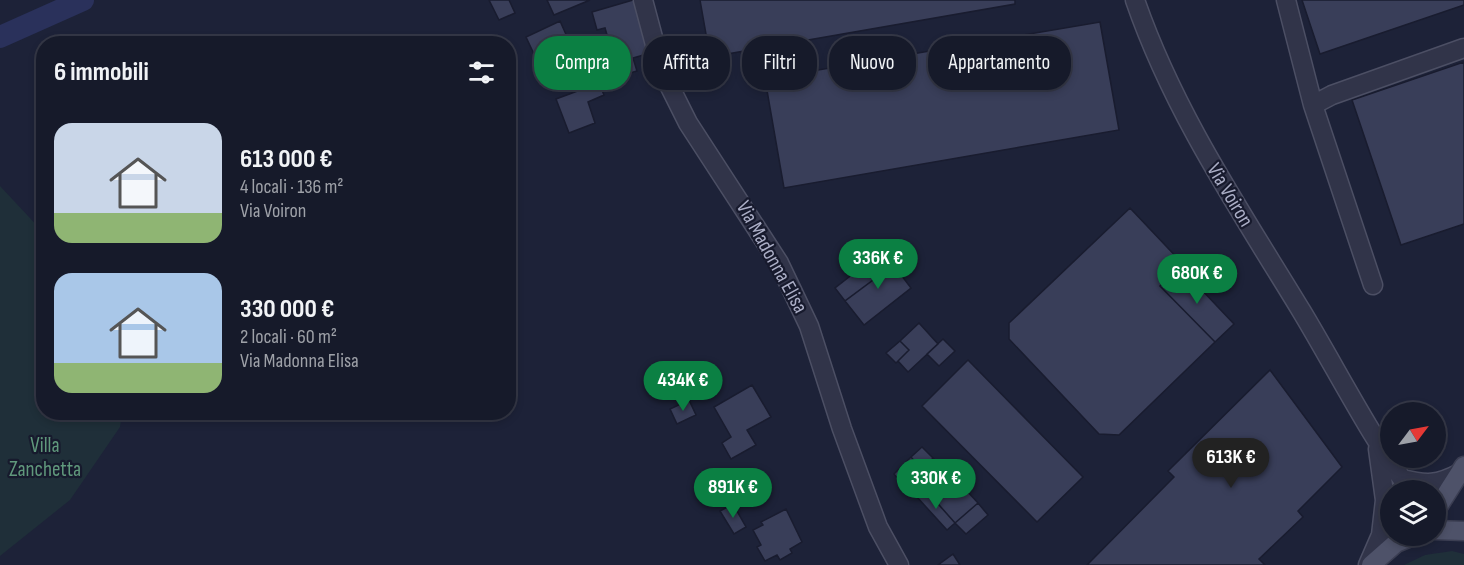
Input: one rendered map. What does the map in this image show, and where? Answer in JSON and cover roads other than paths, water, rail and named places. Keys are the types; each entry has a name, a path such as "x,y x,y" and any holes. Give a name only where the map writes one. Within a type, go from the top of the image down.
{"main road":[{"path":"1446,494 1462,469"},
{"path":"1369,565 1392,546"}],"street":[{"name":"Via Madonna Elisa","path":"643,0 662,70 688,123 779,263 810,326 842,429 891,562"},
{"name":"Via Voiron","path":"1135,0 1163,73 1205,154 1303,315 1377,444 1402,480"},
{"path":"1286,0 1312,105 1373,285"},
{"path":"1312,105 1332,95 1464,48"},
{"name":"Via Voiron","path":"1369,565 1381,535 1385,500 1377,444"},
{"name":"Via Voiron","path":"1446,480 1462,469"}],"waterway":[{"path":"0,37 83,0"}],"park label":[{"name":"Villa Zanchetta","path":"45,457"}]}
